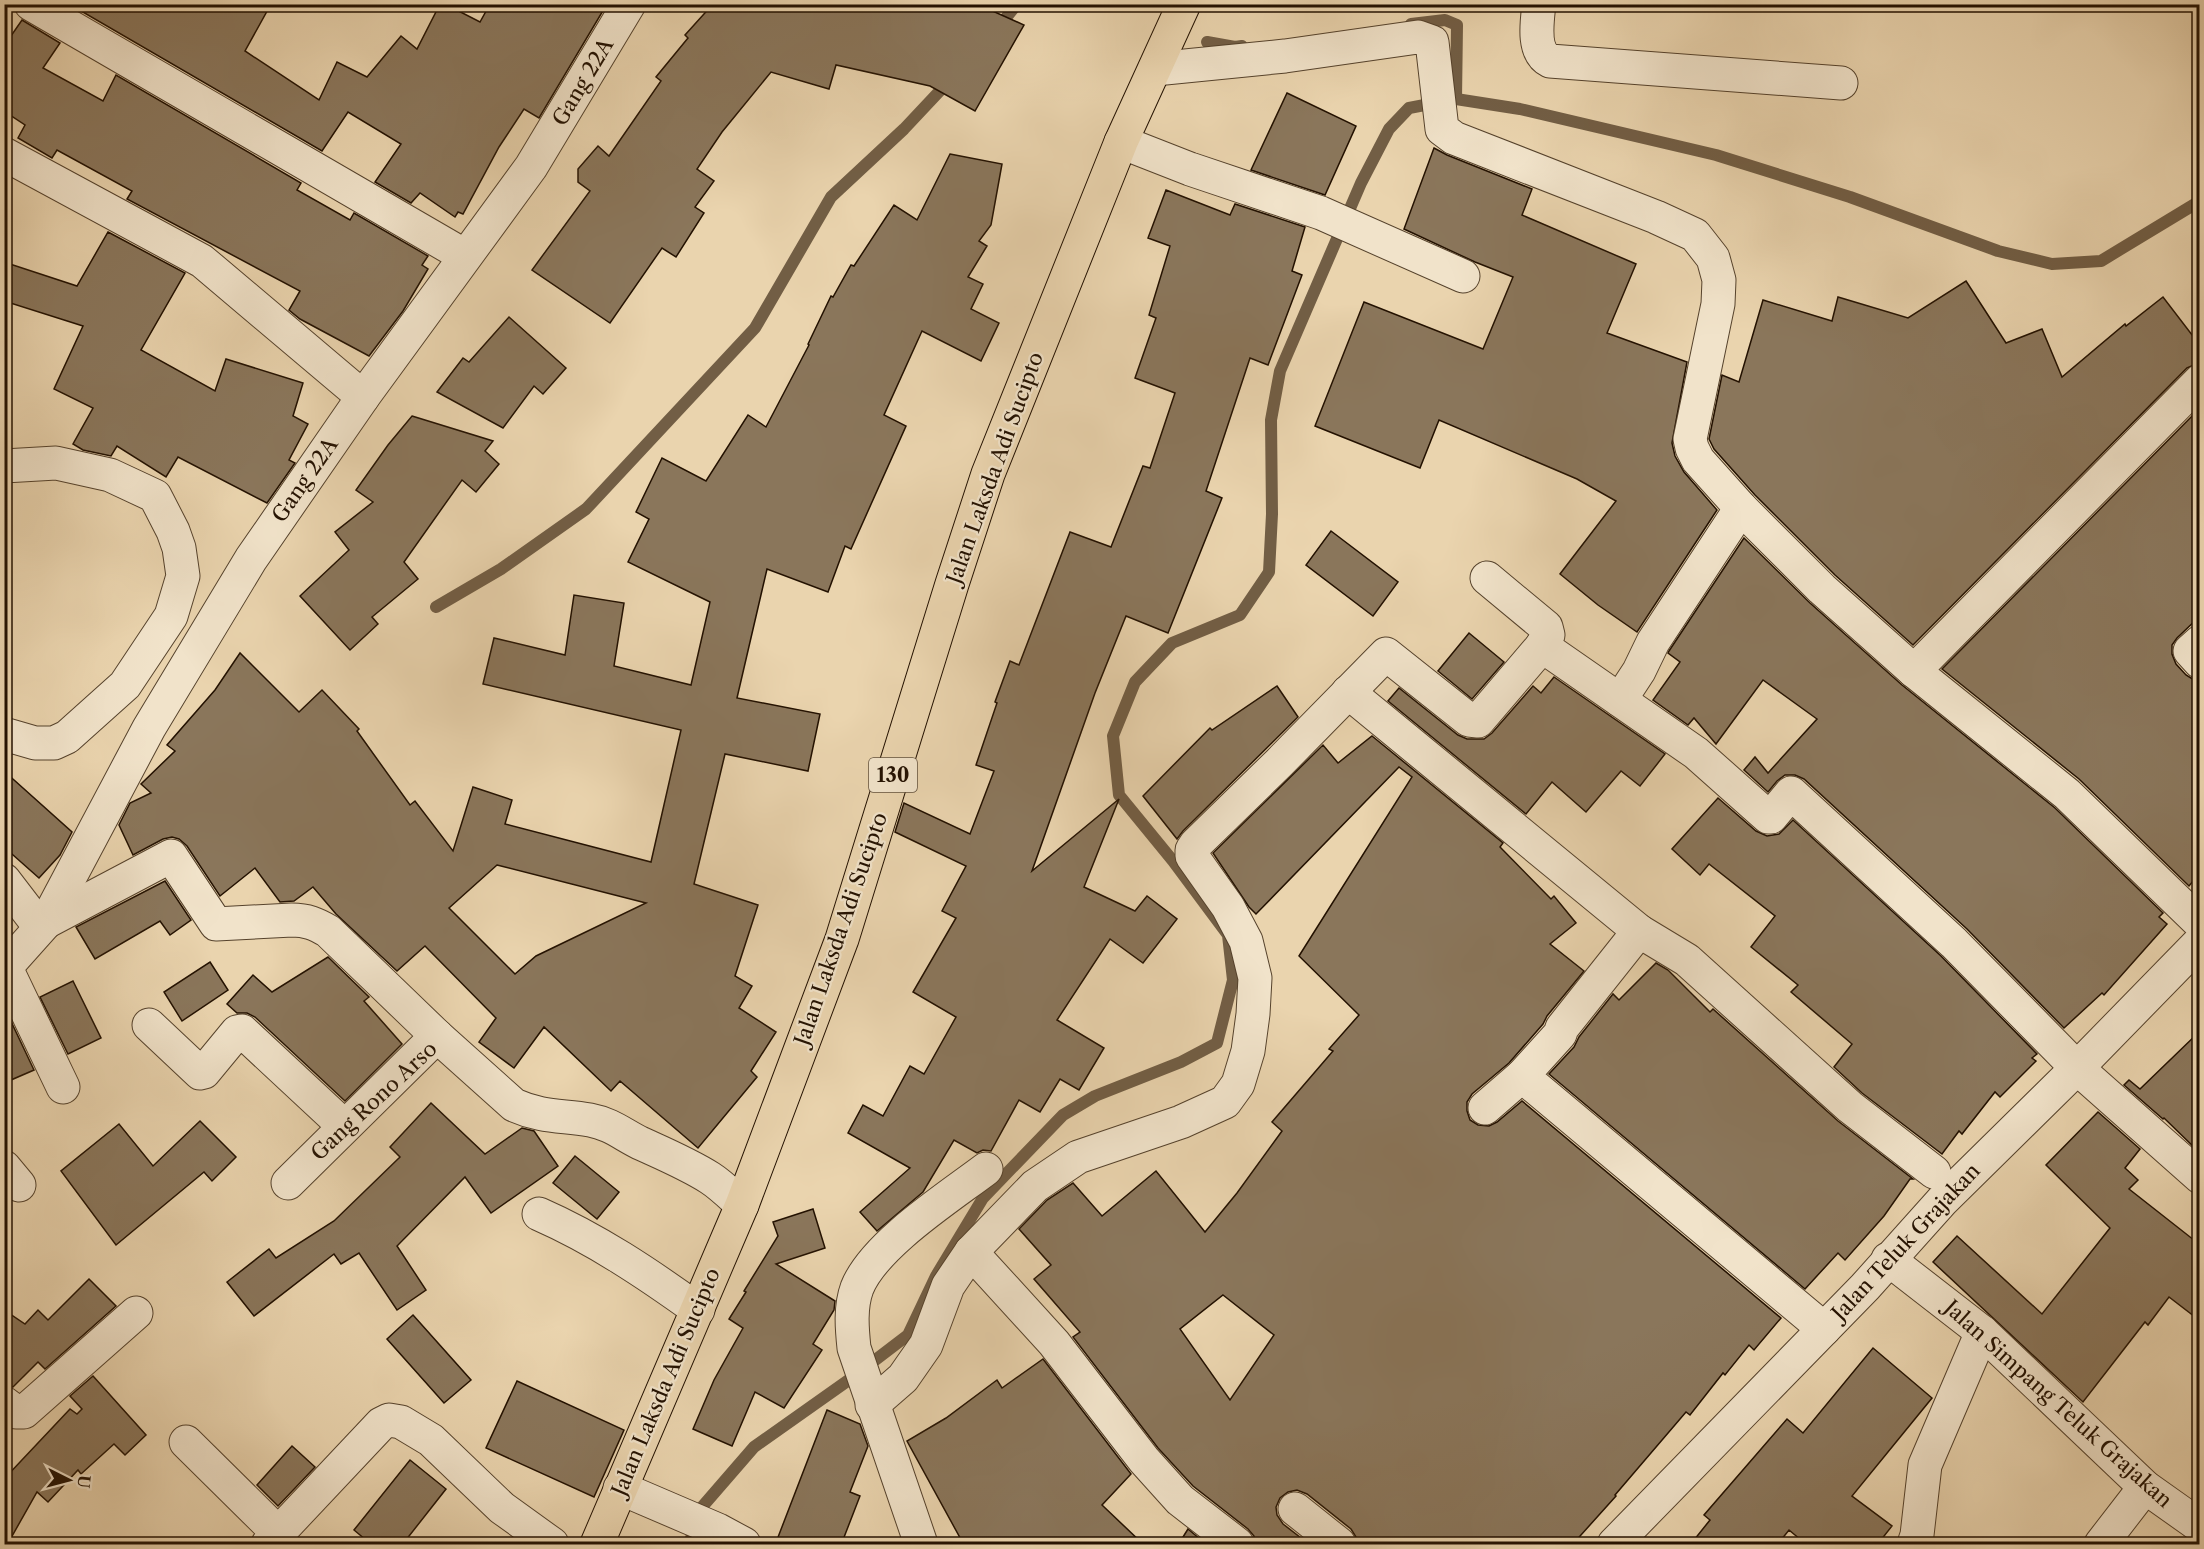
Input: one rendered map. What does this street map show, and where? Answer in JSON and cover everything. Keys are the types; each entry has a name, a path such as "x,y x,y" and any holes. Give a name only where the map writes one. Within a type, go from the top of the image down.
{"main road":[{"name":"Jalan Laksda Adi Sucipto","path":"597,1545 742,1204 842,939 988,474 1121,142 1184,4"}],"street":[{"path":"31,4 465,256"},
{"name":"Gang 22A","path":"5,968 43,924 150,728 251,558 363,397 531,167 629,4"},
{"path":"1539,9 1540,52 1550,62 1841,82"},
{"path":"1155,69 1285,56 1418,37 1432,42 1442,129 1454,138 1656,217 1695,235 1713,258 1719,280 1718,304 1690,439 1698,460 1741,508 1822,589 1914,671 2067,794 2199,923"},
{"path":"1121,142 1190,169 1322,213 1463,276"},
{"path":"4,154 202,261 363,397"},
{"path":"1914,671 2199,381"},
{"path":"4,466 56,463 110,475 155,496 173,531 183,576 171,616 125,685 117,693 67,737 54,743 35,743 4,734"},
{"path":"1620,700 1639,671 1653,642 1741,508"},
{"path":"871,1402 903,1378 926,1345 948,1286 971,1252 1035,1186 1078,1157 1181,1122 1225,1102 1238,1084 1248,1051 1255,978 1246,941 1227,907 1192,856 1192,850 1386,654 1469,720 1478,721 1542,646 1548,635 1546,627 1487,578"},
{"path":"2199,642 2190,651 2199,662"},
{"path":"1542,646 1695,753 1767,817 1771,817 1791,794 1954,943 2077,1068 2199,1176"},
{"path":"1348,692 1640,931 1687,960 1850,1107 1934,1172"},
{"path":"4,880 43,924 171,856 216,924 304,920 315,923 328,930 437,1036"},
{"path":"1485,1108 1522,1076 1560,1034 1562,1028 1640,931"},
{"name":"Jalan Teluk Grajakan","path":"1614,1545 1824,1329 1942,1201 2077,1068 2199,942"},
{"path":"5,968 63,1087"},
{"path":"149,1025 200,1072 204,1072 237,1032 242,1031 344,1126"},
{"name":"Gang Rono Arso","path":"288,1183 437,1036 514,1105 546,1116 591,1120 618,1129 638,1142 663,1152 712,1179 742,1204"},
{"path":"1522,1076 1824,1329"},
{"path":"921,1545 854,1348 851,1323 857,1288 873,1262 892,1241 986,1169"},
{"path":"539,1214 572,1228 653,1278 698,1310"},
{"path":"971,1252 1054,1343 1144,1460 1180,1500 1237,1545"},
{"name":"Jalan Simpang Teluk Grajakan","path":"1888,1259 1982,1332 2145,1487 2199,1526"},
{"path":"4,1403 16,1412 24,1413 135,1313"},
{"path":"1914,1545 1925,1465 1982,1332"},
{"path":"186,1442 273,1539 381,1424 389,1420 407,1425 431,1440 502,1508 552,1545"},
{"path":"2101,1545 2145,1487"},
{"path":"620,1488 731,1537"},
{"path":"1294,1509 1339,1545"}],"building":[{"path":"69,4 271,4 245,51 319,100 337,62 367,77 401,36 417,49 440,4 445,4 480,22 490,4 607,4 539,118 524,109 499,147 463,214 458,212 455,217 420,193 411,203 375,182 401,144 348,112 322,151"},
{"path":"713,4 977,4 1024,25 975,111 930,86 836,65 829,89 771,72 722,132 697,169 714,181 695,207 704,213 676,257 662,248 610,323 532,270 590,191 578,182 578,169 598,146 609,156 661,81 656,77 688,38 685,35"},
{"path":"22,20 60,43 43,68 103,101 116,75 301,183 297,190 350,220 354,213 428,256 422,265 428,269 403,311 369,356 300,319 289,310 300,291 127,199 132,191 57,150 52,158 18,138 25,125 4,111 4,46"},
{"path":"1287,93 1356,126 1325,195 1251,170"},
{"path":"1434,148 1532,189 1522,215 1636,264 1607,333 1687,362 1672,443 1675,456 1684,472 1717,510 1637,632 1598,605 1560,574 1616,501 1577,479 1439,420 1420,468 1315,426 1364,302 1483,349 1513,277 1404,229"},
{"path":"950,154 1002,164 991,225 979,241 987,246 968,277 983,284 971,309 999,323 981,361 922,331 884,415 906,426 851,549 845,546 828,592 767,569 737,698 820,714 808,771 725,754 694,884 758,905 735,976 752,986 739,1008 776,1032 751,1071 757,1077 698,1148 620,1081 611,1091 544,1027 514,1068 479,1042 496,1018 425,946 397,971 336,914 313,887 294,901 280,902 255,868 220,896 187,846 179,839 172,837 163,839 133,855 119,825 130,803 151,793 141,784 175,751 167,745 215,690 240,653 299,712 322,690 359,729 357,731 410,805 415,801 453,851 473,787 512,800 505,824 651,862 681,730 483,684 494,638 565,655 574,595 624,603 614,666 691,685 710,602 628,562 649,519 636,512 662,458 706,481 748,415 766,427 809,345 831,296 833,297 851,265 854,266 894,205 917,220","holes":["497,865 646,903 536,956 515,974 449,908"]},
{"path":"1166,190 1230,215 1235,204 1305,227 1292,271 1302,275 1268,365 1250,358 1206,491 1222,498 1168,633 1126,616 1095,693 1032,871 1119,799 1084,887 1135,911 1147,896 1177,919 1143,963 1110,939 1057,1020 1104,1048 1079,1090 1060,1079 1040,1112 1019,1100 991,1151 983,1150 977,1153 954,1140 923,1192 877,1231 860,1212 910,1168 848,1133 863,1105 883,1116 910,1066 924,1074 956,1017 913,992 956,918 942,911 966,866 895,832 904,803 970,834 994,771 976,765 997,703 995,702 1010,661 1019,665 1070,532 1111,547 1143,466 1150,468 1175,393 1135,378 1156,318 1149,315 1170,246 1148,238"},
{"path":"108,232 185,273 141,350 215,391 226,359 303,383 293,416 308,424 289,460 295,463 267,503 178,457 166,477 117,446 111,456 83,450 73,444 93,408 54,389 83,326 4,301 4,262 77,286"},
{"path":"1966,281 2006,343 2042,329 2062,377 2125,324 2126,326 2163,297 2199,344 2199,363 2187,368 1913,645 1835,575 1755,495 1714,449 1709,439 1722,375 1739,382 1763,300 1832,321 1838,297 1908,318"},
{"path":"509,317 566,368 543,394 534,386 503,428 437,392 463,358 469,362"},
{"path":"2198,410 2199,617 2172,645 2172,654 2176,664 2186,675 2199,680 2199,874 2189,886 2079,779 1942,669"},
{"path":"412,416 493,441 485,451 499,464 476,492 462,480 404,562 418,579 372,617 378,624 350,650 300,596 349,550 335,532 373,502 356,490"},
{"path":"1331,531 1398,582 1373,616 1306,565"},
{"path":"1744,538 1810,603 1902,685 2055,808 2163,913 2159,917 2167,924 2104,995 2102,993 2064,1028 1967,929 1804,779 1795,775 1785,775 1768,792 1744,770 1755,757 1768,773 1817,719 1763,680 1716,744 1694,718 1688,725 1653,700 1680,662 1668,653 1669,651"},
{"path":"1469,633 1504,662 1472,699 1438,671"},
{"path":"1554,677 1665,754 1640,786 1621,771 1586,812 1552,782 1526,814 1388,701 1399,688 1458,735 1467,739 1484,739 1492,733 1533,686 1541,693"},
{"path":"1277,686 1298,717 1177,839 1143,796 1210,728 1212,730"},
{"path":"1372,736 1503,843 1500,847 1551,899 1554,896 1576,923 1550,944 1584,971 1509,1063 1472,1094 1467,1102 1470,1120 1478,1125 1489,1126 1522,1101 1781,1318 1754,1350 1749,1345 1725,1375 1723,1373 1690,1415 1686,1412 1572,1545 1357,1545 1356,1537 1351,1529 1307,1494 1297,1490 1288,1492 1280,1498 1276,1507 1277,1515 1283,1524 1310,1545 1255,1545 1254,1536 1248,1529 1193,1486 1158,1448 1073,1337 1080,1332 1034,1279 1051,1265 1019,1229 1047,1200 1073,1183 1102,1216 1156,1171 1205,1232 1237,1193 1282,1131 1272,1122 1333,1051 1329,1049 1359,1015 1299,956 1412,777 1399,767 1256,914 1213,853 1323,745 1338,763","holes":["1223,1295 1274,1335 1230,1400 1180,1329"]},
{"path":"4,771 72,832 60,855 39,878 4,847"},
{"path":"1718,798 1756,831 1767,836 1779,834 1793,820 1941,956 2037,1054 2032,1058 2036,1061 2000,1097 1995,1092 1962,1134 1959,1131 1942,1154 1862,1093 1834,1067 1852,1044 1791,992 1798,985 1751,947 1775,916 1709,864 1700,875 1672,849"},
{"path":"165,881 191,920 170,935 160,921 95,959 76,927"},
{"path":"328,957 369,997 364,1001 402,1044 345,1101 255,1017 247,1013 237,1013 227,1004 253,975 272,992"},
{"path":"210,962 228,990 182,1021 164,992"},
{"path":"1656,963 1668,970 1710,1012 1713,1009 1838,1121 1913,1179 1910,1179 1884,1216 1845,1260 1838,1253 1805,1289 1549,1074 1574,1047 1579,1037 1613,994 1619,1000"},
{"path":"73,981 101,1038 68,1054 40,997"},
{"path":"7,1013 34,1070 4,1083 4,1014"},
{"path":"2199,1032 2199,1152 2164,1118 2124,1085 2129,1080 2140,1089"},
{"path":"431,1103 485,1154 522,1128 534,1131 558,1166 491,1213 465,1177 397,1246 426,1290 397,1310 359,1253 341,1264 334,1254 254,1316 227,1282 269,1249 276,1258 334,1221 400,1157 390,1147"},
{"path":"2098,1112 2140,1149 2125,1168 2138,1180 2129,1189 2199,1244 2199,1320 2169,1297 2148,1325 2145,1322 2083,1402 1933,1262 1957,1236 2042,1314 2110,1228 2046,1165"},
{"path":"200,1121 236,1157 212,1181 204,1172 116,1245 61,1171 119,1124 153,1166"},
{"path":"575,1156 619,1192 597,1219 553,1183"},
{"path":"813,1209 825,1248 776,1264 835,1301 834,1310 813,1344 822,1350 784,1408 755,1392 732,1446 693,1429 714,1380 743,1328 729,1319 778,1236 773,1222"},
{"path":"89,1279 116,1306 45,1369 38,1362 13,1387 4,1385 4,1310 25,1324 38,1310 48,1320"},
{"path":"413,1315 471,1380 444,1403 387,1339"},
{"path":"1873,1348 1932,1398 1852,1496 1892,1526 1877,1545 1807,1545 1789,1530 1777,1545 1690,1545 1710,1520 1704,1515 1787,1419 1803,1433"},
{"path":"1043,1359 1131,1474 1102,1505 1144,1545 964,1545 907,1441 946,1418 997,1380 1002,1388"},
{"path":"93,1376 146,1435 125,1455 114,1444 81,1474 78,1470 48,1502 37,1492 7,1545 4,1545 4,1479 70,1409 77,1414 82,1409 70,1396"},
{"path":"517,1381 624,1430 594,1497 486,1448"},
{"path":"827,1410 860,1424 868,1446 850,1492 860,1496 841,1545 775,1545"},
{"path":"292,1446 315,1467 278,1506 257,1485"},
{"path":"410,1460 446,1489 402,1545 372,1545 354,1530"},
{"path":"1188,1529 1207,1545 1178,1545"}],"waterway":[{"path":"997,29 1017,4"},
{"path":"1411,24 1445,20 1457,25 1456,99"},
{"path":"1207,42 1242,46"},
{"path":"436,607 501,569 586,509 755,328 831,197 904,129 950,80"},
{"path":"689,1544 702,1507 754,1447 908,1335 936,1276 983,1198 1063,1115 1095,1096 1181,1062 1217,1043 1233,980 1228,935 1173,861 1119,795 1113,736 1135,682 1172,643 1240,615 1269,572 1272,514 1271,420 1280,371 1361,183 1389,129 1409,108 1456,99 1520,109 1716,155 1850,197 1998,251 2052,264 2101,261 2200,201"}]}
